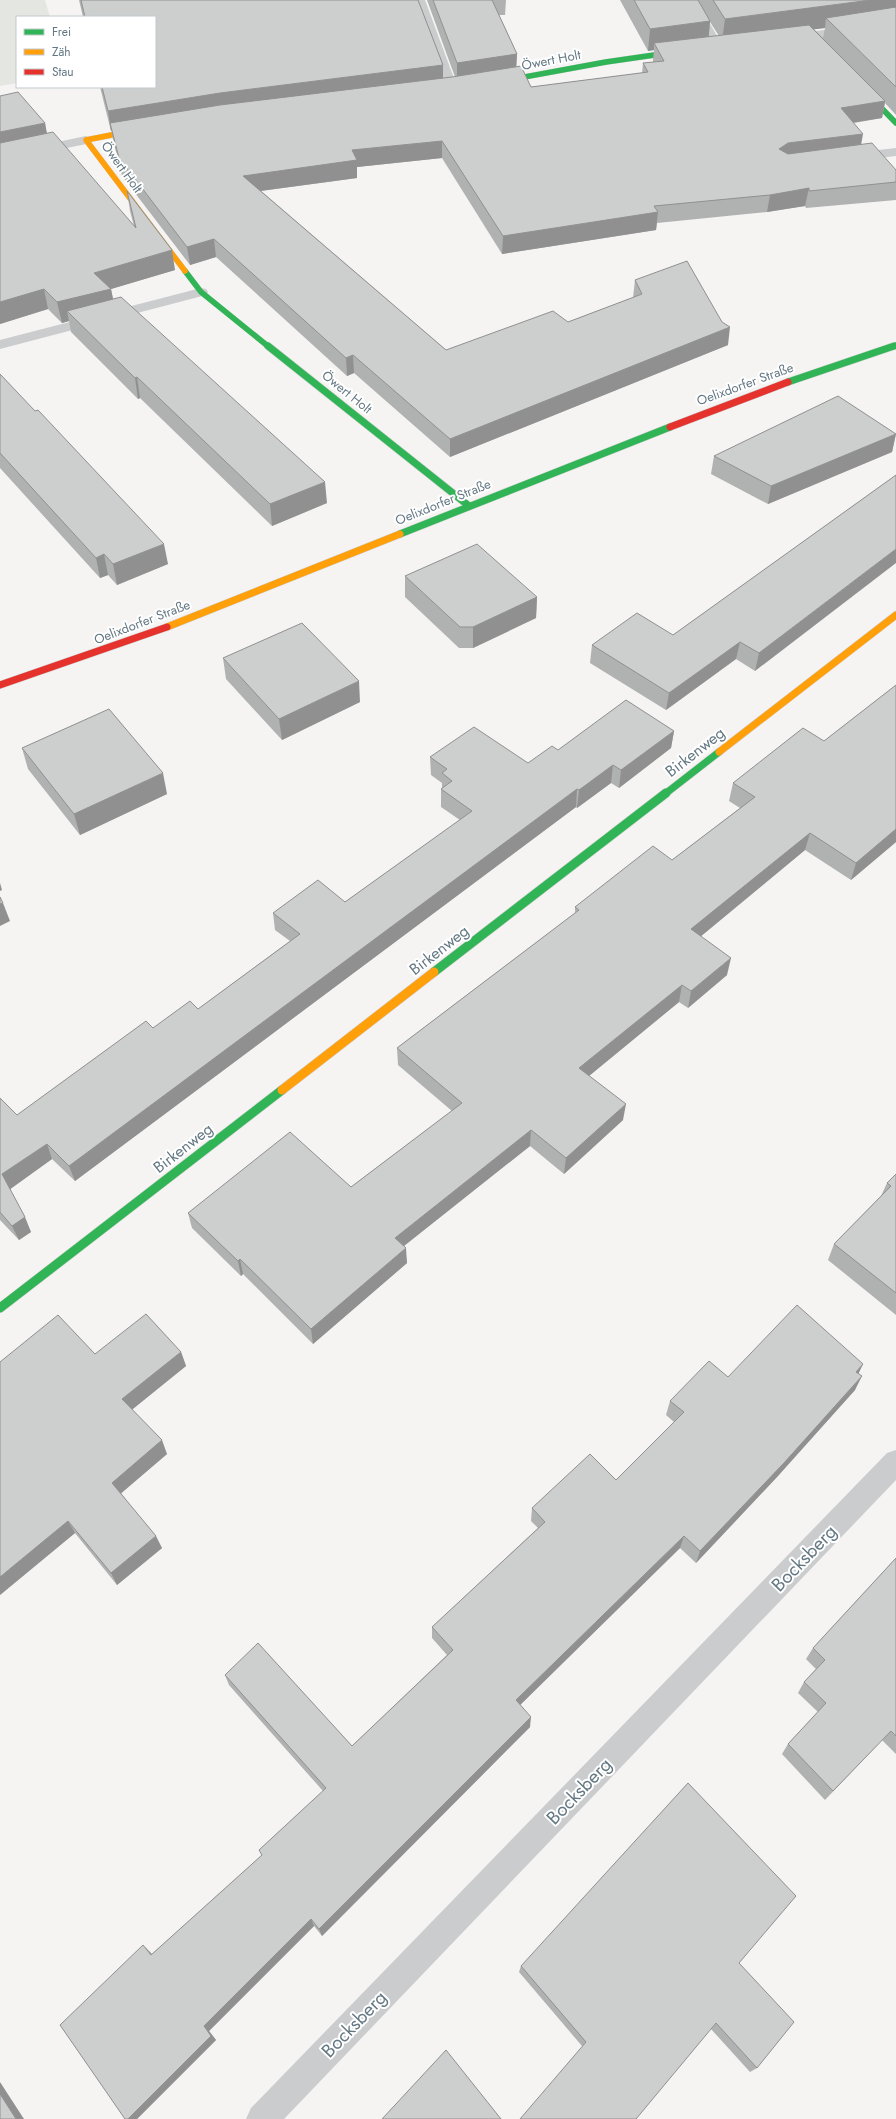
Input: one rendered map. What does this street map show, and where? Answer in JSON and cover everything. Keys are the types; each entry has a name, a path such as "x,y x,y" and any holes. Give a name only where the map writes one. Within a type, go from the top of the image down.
{"street":[{"path":"419,0 452,89"},
{"path":"690,0 717,46"},
{"path":"806,36 896,23"},
{"path":"806,36 821,46"},
{"name":"Öwert Holt","path":"488,84 606,62 695,49"},
{"path":"853,79 896,123"},
{"name":"Öwert Holt","path":"148,128 86,140 201,292 469,506"},
{"path":"0,158 86,140"},
{"path":"838,159 896,152"},
{"path":"0,345 201,292"},
{"name":"Oelixdorfer Straße","path":"0,685 104,651 760,391 896,345"},
{"name":"Birkenweg","path":"0,1308 896,615"},
{"name":"Bocksberg","path":"262,2119 896,1462"}],"shaded area":[{"path":"0,0 45,0 50,16 16,16 16,83 0,86"}],"building":[{"path":"81,0 418,0 443,65 220,93 108,111 102,88 156,88 156,16 85,16"},
{"path":"433,0 492,0 517,54 457,63"},
{"path":"634,0 698,0 710,21 650,29"},
{"path":"713,0 871,0 725,19"},
{"path":"896,7 896,87 826,18"},
{"path":"809,25 885,101 841,108 863,134 788,143 779,149 788,154 872,143 896,170 896,182 809,191 809,188 770,195 654,206 658,212 503,236 442,141 352,150 357,160 243,176 446,350 553,311 568,322 642,294 635,280 687,261 722,322 730,327 450,439 353,355 346,358 214,239 187,247 119,158 110,123 220,105 452,77 521,66 531,87 648,72 643,63 664,61 654,43"},
{"path":"18,92 45,123 0,132 0,96"},
{"path":"53,132 136,228 127,191 172,250 94,273 111,289 57,302 44,289 0,302 0,143"},
{"path":"121,297 325,482 270,504 137,377 135,378 67,311"},
{"path":"0,374 35,411 38,410 164,544 113,564 104,554 96,558 0,453"},
{"path":"838,396 896,434 771,486 714,456"},
{"path":"896,475 896,549 759,653 740,642 669,693 592,645 637,613 673,635"},
{"path":"477,544 537,597 473,627 460,627 405,576"},
{"path":"302,623 359,681 279,719 223,658"},
{"path":"896,685 896,829 856,863 810,833 691,929 731,958 691,991 682,985 579,1068 626,1104 566,1158 531,1130 395,1238 406,1248 311,1329 240,1259 238,1261 188,1213 290,1132 351,1187 462,1103 397,1048 579,910 575,907 653,846 672,860 755,797 733,783 803,728 824,741"},
{"path":"626,700 674,731 621,770 613,765 579,790 577,789 69,1166 47,1144 2,1174 25,1217 12,1226 0,1212 0,1098 17,1115 146,1021 153,1028 190,1001 198,1009 300,934 273,913 318,880 345,902 472,811 441,789 452,781 442,773 447,769 430,757 474,727 528,763 552,746 558,750"},
{"path":"109,709 163,773 74,814 22,748"},
{"path":"0,897 3,903 0,904"},
{"path":"896,1174 896,1293 834,1244 891,1186 887,1183"},
{"path":"797,1305 863,1364 856,1372 862,1376 783,1464 700,1551 684,1536 516,1700 531,1717 319,1929 311,1919 204,2026 211,2036 128,2119 125,2119 60,2025 143,1945 151,1955 262,1855 259,1850 326,1788 225,1675 258,1643 352,1746 453,1650 432,1627 545,1522 532,1508 590,1454 616,1480 684,1412 670,1401 709,1361 728,1377"},
{"path":"146,1314 181,1352 122,1399 162,1440 112,1483 156,1536 111,1573 68,1521 0,1577 0,1362 58,1315 95,1354"},
{"path":"896,1558 896,1736 891,1731 833,1791 788,1744 826,1703 804,1682 825,1660 813,1648"},
{"path":"688,1783 796,1896 739,1963 794,2022 757,2068 716,2023 636,2119 520,2119 586,2042 521,1966"},
{"path":"446,2050 501,2119 382,2119"},
{"path":"0,2094 16,2119 0,2119"}],"traffic: fast":[{"path":"497,82 606,62 682,51"},
{"path":"862,88 896,123"},
{"path":"185,271 201,292 469,506"},
{"path":"788,382 896,345"},
{"path":"400,534 670,427"},
{"path":"434,972 719,752"},
{"path":"0,1308 282,1090"}],"traffic: slow":[{"path":"142,129 86,140 185,271"},
{"path":"167,627 400,534"},
{"path":"719,752 896,615"},
{"path":"282,1090 434,972"}],"traffic: jam":[{"path":"670,427 788,382"},
{"path":"0,685 167,627"}]}
